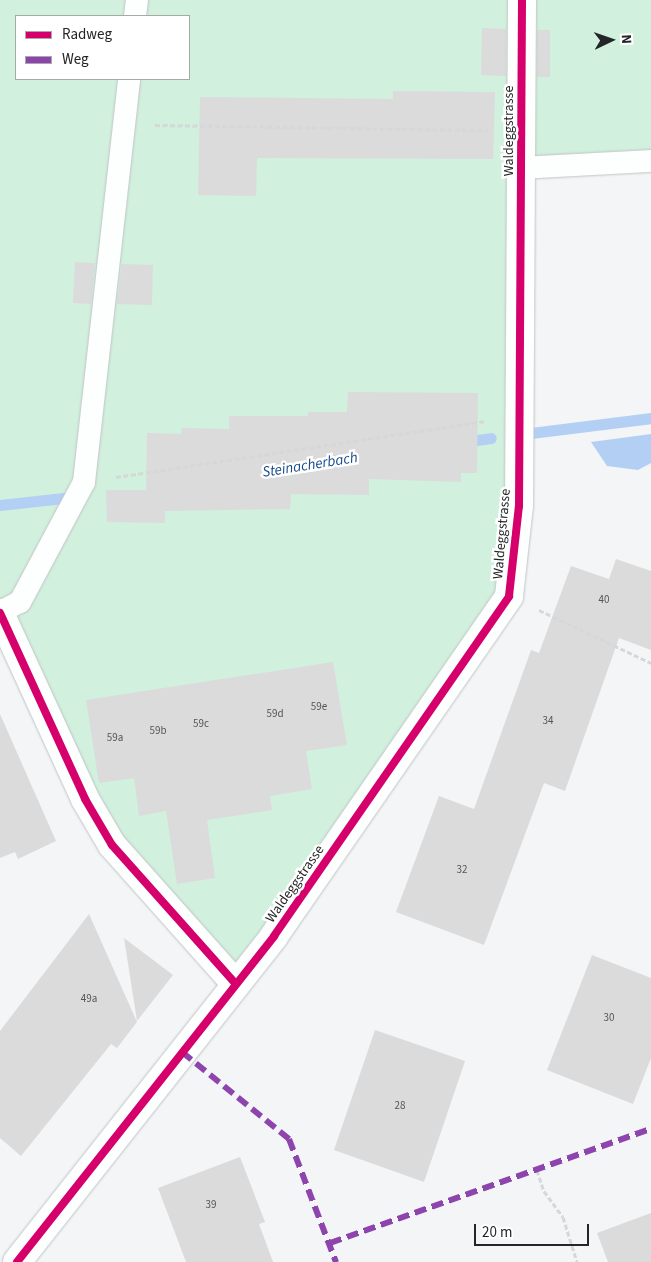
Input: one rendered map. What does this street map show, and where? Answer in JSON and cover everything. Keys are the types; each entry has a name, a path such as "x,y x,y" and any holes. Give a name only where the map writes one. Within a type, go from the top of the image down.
{"street":[{"name":"Waldeggstrasse","path":"18,1262 235,983 274,936 509,596 518,506 522,0"},
{"path":"0,612 85,799 112,845 235,983"}],"lane":[{"path":"135,15 137,0"},
{"path":"0,612 20,602 84,482 129,80"},
{"path":"521,168 651,161"}],"path":[{"path":"124,124 521,130"},
{"path":"84,482 519,416"},
{"path":"509,596 651,663"},
{"path":"537,1170 544,1191 563,1218 577,1262"}],"green space":[{"path":"0,0 651,0 651,161 522,168 509,596 235,983 112,845 0,613"}],"water":[{"path":"651,434 651,463 638,470 607,466 591,442"}],"building":[{"path":"482,28 506,29 506,76 481,75"},
{"path":"537,30 550,30 550,77 537,77"},
{"path":"393,91 495,92 493,159 257,158 256,196 198,195 200,97 393,99"},
{"path":"75,262 95,263 91,304 73,303"},
{"path":"122,264 153,265 152,305 117,304"},
{"path":"348,392 478,393 477,473 461,473 461,482 369,479 369,495 291,494 290,509 165,511 165,523 107,522 106,490 146,490 147,433 181,434 182,428 229,429 229,416 308,416 308,412 347,412"},
{"path":"616,559 651,571 651,650 619,638 565,791 544,783 484,945 396,912 439,796 474,809 531,650 539,653 571,566 609,579"},
{"path":"333,662 347,745 306,751 312,789 270,796 272,810 207,820 215,878 177,884 166,811 139,816 134,778 99,783 86,700"},
{"path":"0,714 56,841 18,859 15,852 0,858"},
{"path":"89,914 137,1022 117,1048 111,1044 21,1156 0,1138 0,1031"},
{"path":"124,938 173,975 137,1021"},
{"path":"592,955 651,978 651,1058 633,1104 547,1070"},
{"path":"375,1030 465,1061 424,1182 334,1150"},
{"path":"240,1157 265,1222 259,1224 273,1262 186,1262 158,1188"},
{"path":"651,1213 651,1262 608,1262 597,1233"}],"waterway":[{"name":"Steinacherbach","path":"531,433 651,418"},
{"name":"Steinacherbach","path":"463,442 491,438"},
{"name":"Steinacherbach","path":"0,505 64,498"}],"marked path":[{"path":"182,1052 289,1139 336,1262"},
{"path":"330,1243 651,1129"}],"cycle path":[{"path":"17,1262 274,936 509,596 519,506 522,0"},
{"path":"0,613 85,799 112,845 235,983"}]}
